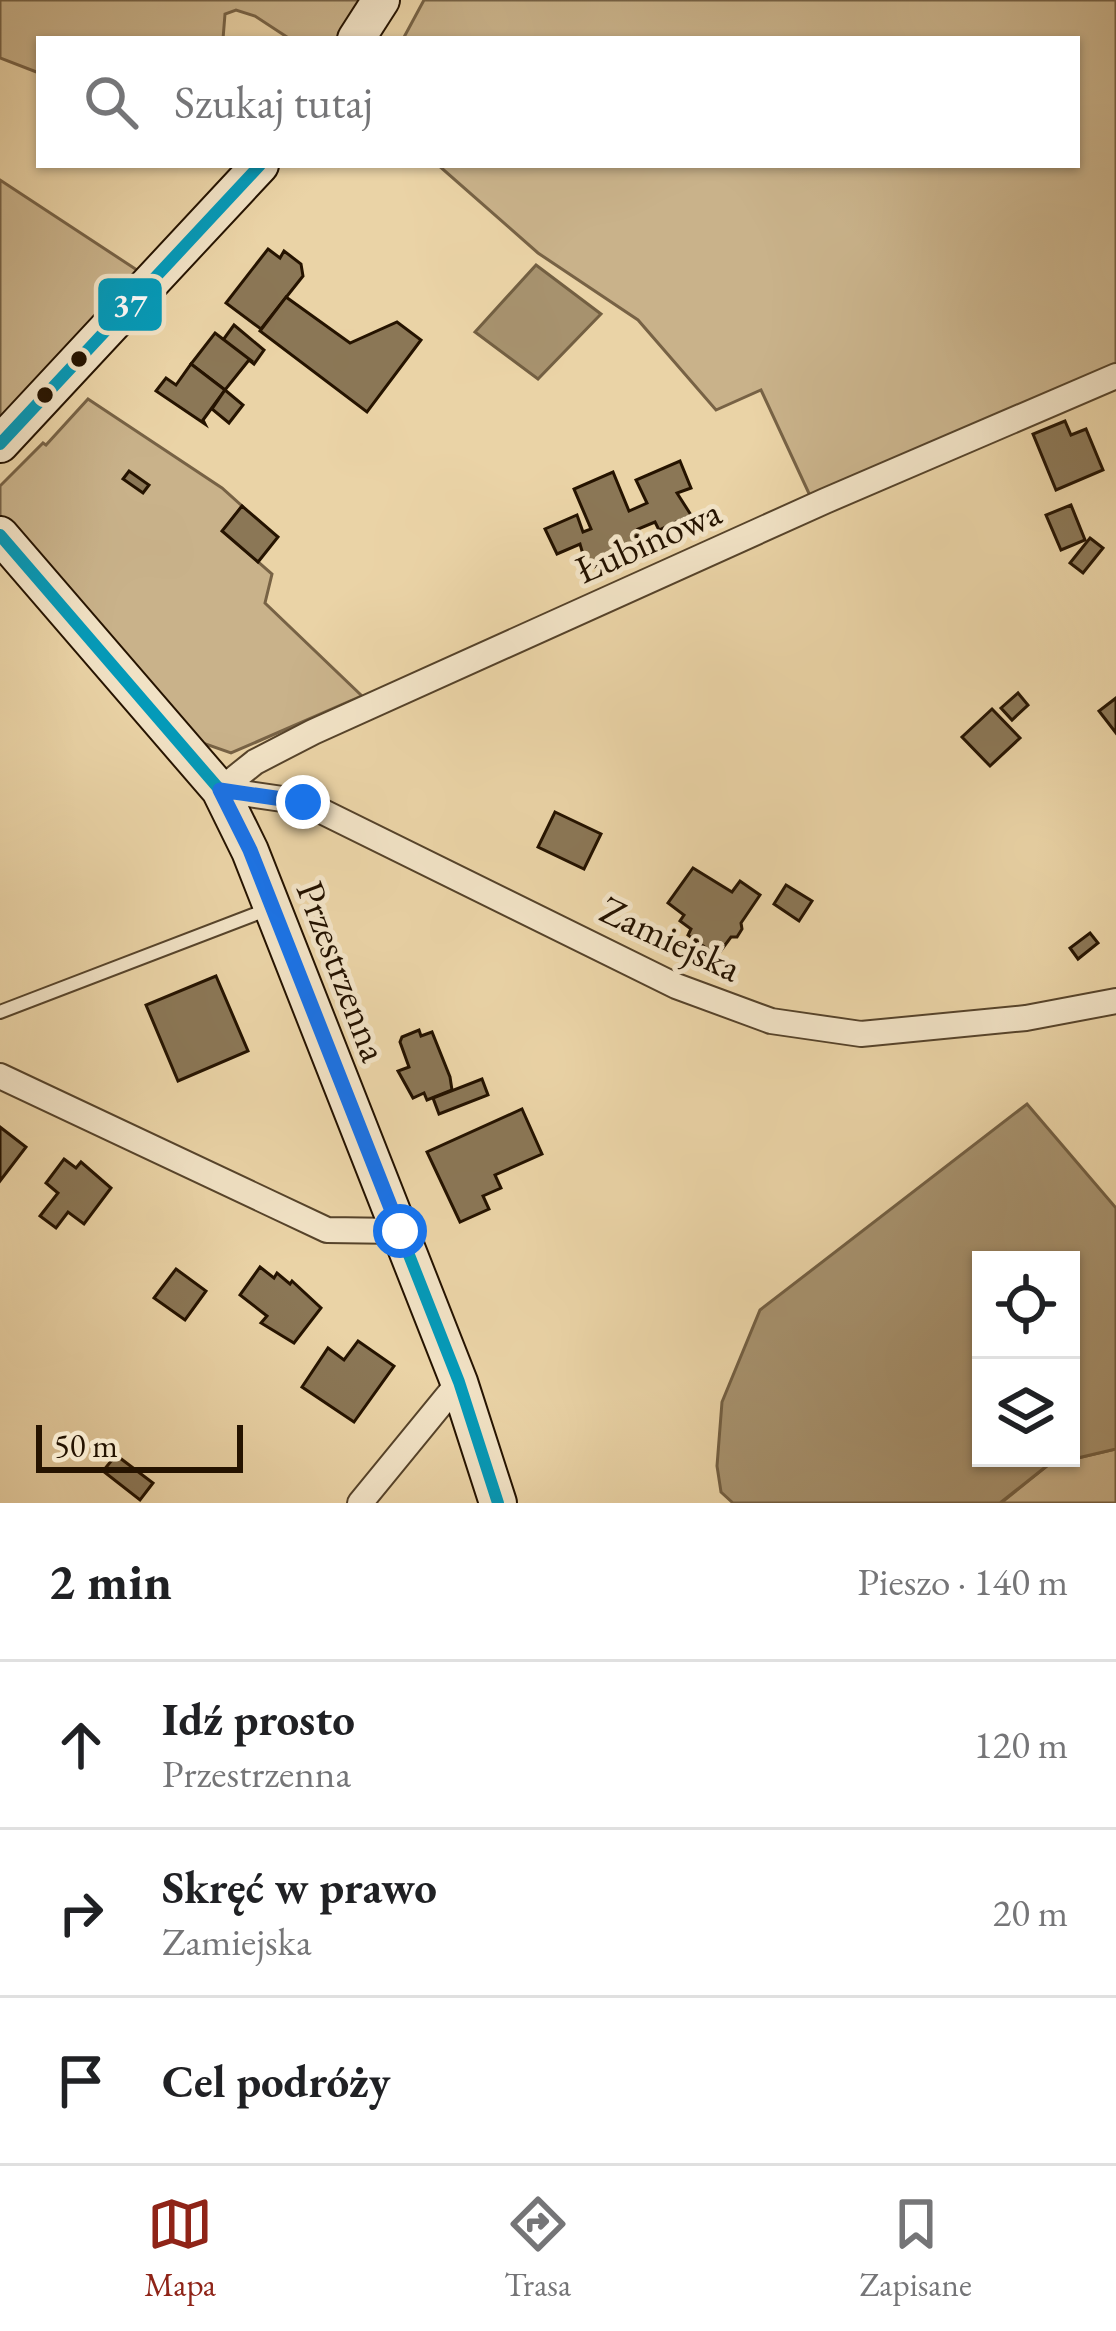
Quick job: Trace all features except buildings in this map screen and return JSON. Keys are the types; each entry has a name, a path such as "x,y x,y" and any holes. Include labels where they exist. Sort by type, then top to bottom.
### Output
{"street":[{"path":"358,36 381,0"},
{"path":"0,444 257,168"},
{"name":"Łubinowa","path":"220,790 255,761 313,732 825,501 1116,376"},
{"name":"Przestrzenna","path":"0,536 220,790 273,908 400,1231 459,1382 499,1503"},
{"name":"Zamiejska","path":"220,790 303,802 676,986 771,1021 861,1034 1026,1018 1116,1001"},
{"path":"0,1076 327,1230 400,1231"},
{"path":"360,1503 459,1382"}],"lane":[{"path":"0,1012 273,908"}],"shaded area":[{"path":"0,0 365,0 341,36 285,36 236,10 225,14 223,36 36,36 36,72 0,58"},
{"path":"424,0 1116,0 1116,369 812,500 761,390 716,410 638,320 538,253 441,168 1080,168 1080,36 405,36"},
{"path":"0,180 140,272 0,423"},
{"path":"536,265 601,314 538,379 475,332"},
{"path":"88,399 242,506 223,531 272,574 265,603 362,696 231,753 194,740 0,522 0,486"},
{"path":"1027,1104 1116,1208 1116,1449 1080,1457 1080,1251 972,1251 972,1467 1045,1467 1000,1503 733,1503 721,1492 717,1466 722,1402 760,1310"},
{"path":"1116,1449 1116,1503 1001,1503 1046,1467 1080,1467 1080,1457"}],"transit line":[{"name":"37","path":"0,444 257,168"},
{"name":"37","path":"0,535 220,790 250,851 459,1382 498,1503"}],"route":[{"path":"303,802 220,790 250,850 400,1231"}]}
